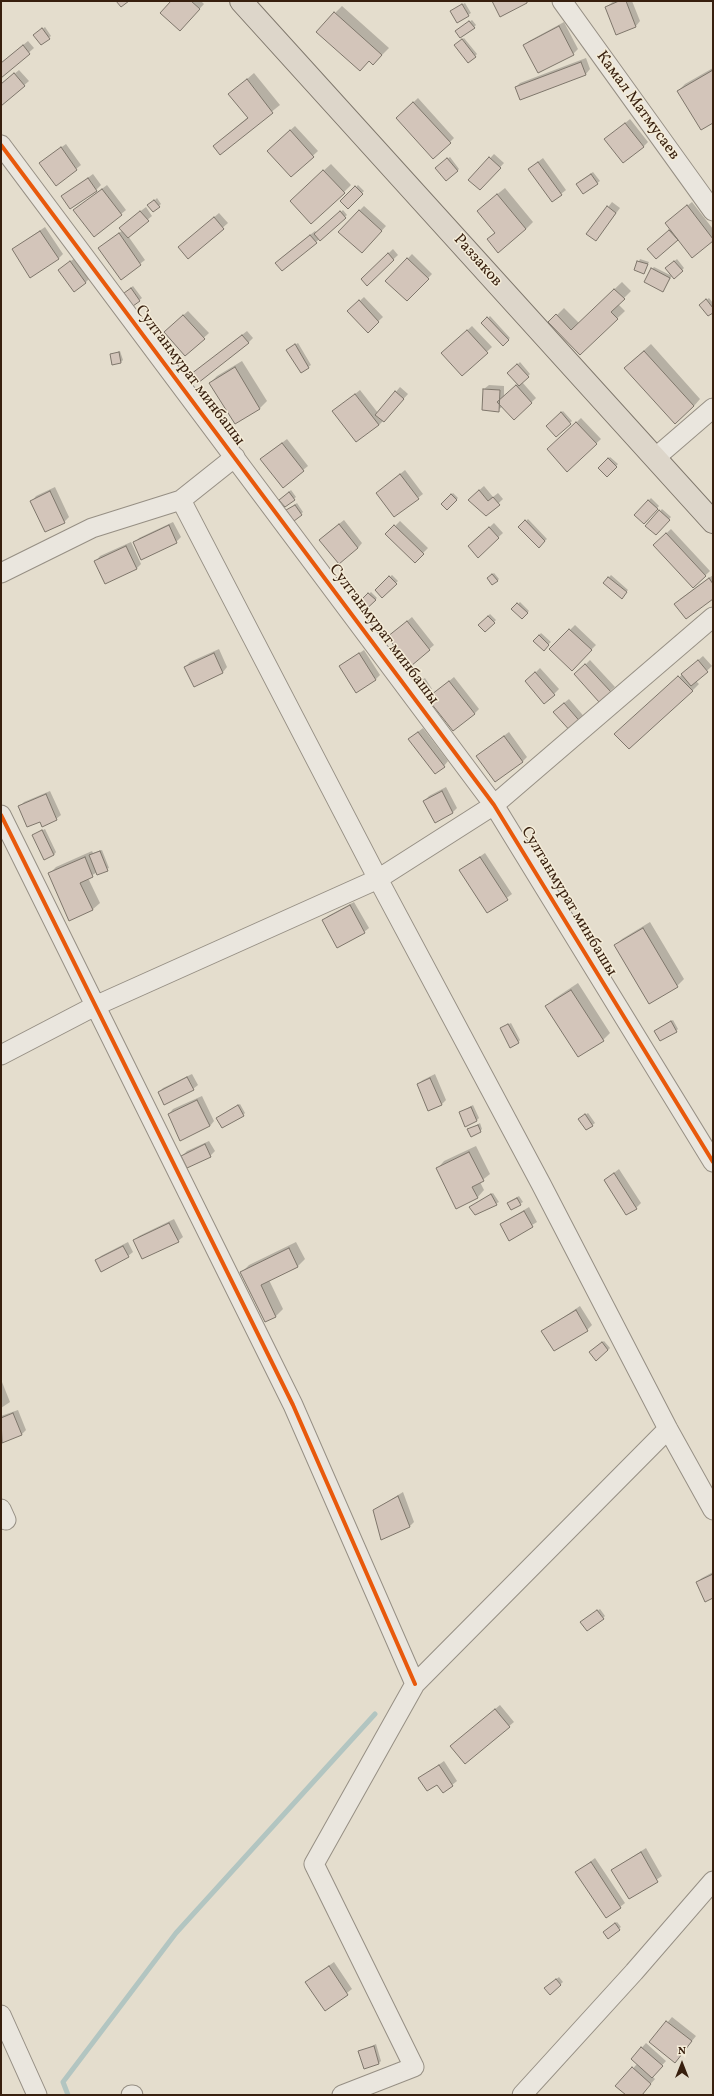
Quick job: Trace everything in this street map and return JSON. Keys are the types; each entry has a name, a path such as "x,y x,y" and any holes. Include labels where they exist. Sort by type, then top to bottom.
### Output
{"main road":[{"name":"Раззаков","path":"241,1 713,522"}],"street":[{"name":"Камал Матмусаев","path":"562,1 713,211"},
{"name":"Султанмурат минбашы","path":"1,145 494,805 713,1162"},
{"path":"656,458 713,408"},
{"path":"1,573 92,528 181,500 234,457"},
{"path":"181,500 378,879 541,1184 668,1430 713,1510"},
{"path":"1,1055 95,1006 378,879 494,805 713,616"},
{"path":"1,815 293,1405 415,1684"},
{"path":"342,2095 414,2067 314,1864 415,1684 668,1430"},
{"path":"522,2095 634,1972 713,1881"},
{"path":"1,2015 37,2095"}],"building":[{"path":"116,1 129,1 121,7"},
{"path":"171,1 191,1 200,9 180,31 160,13"},
{"path":"492,1 527,1 527,3 500,17"},
{"path":"619,1 626,1 636,27 616,35 605,7"},
{"path":"462,4 469,16 457,23 450,11"},
{"path":"334,12 382,55 373,65 369,61 360,71 316,32"},
{"path":"469,21 475,28 460,38 455,31"},
{"path":"559,26 574,55 538,73 523,45"},
{"path":"42,28 50,39 41,45 33,35"},
{"path":"462,39 476,57 468,63 454,45"},
{"path":"23,45 30,54 1,78 1,63"},
{"path":"581,62 586,75 520,100 515,87"},
{"path":"713,70 713,123 701,130 677,91"},
{"path":"14,73 25,86 1,106 1,84"},
{"path":"247,79 273,113 220,155 213,146 248,118 228,94"},
{"path":"413,102 451,143 433,159 396,118"},
{"path":"625,123 644,147 623,163 604,139"},
{"path":"290,130 314,157 291,177 267,151"},
{"path":"61,147 77,170 56,186 39,163"},
{"path":"489,157 501,168 480,190 468,180"},
{"path":"447,158 458,171 446,181 435,168"},
{"path":"538,162 562,195 552,202 528,169"},
{"path":"323,170 345,193 311,224 290,201"},
{"path":"591,174 598,184 583,194 576,184"},
{"path":"88,178 97,191 70,209 61,196"},
{"path":"355,186 363,194 348,209 340,201"},
{"path":"102,189 122,215 94,237 73,210"},
{"path":"497,194 526,229 498,253 487,239 495,233 477,211"},
{"path":"154,200 160,207 153,212 147,205"},
{"path":"687,205 713,239 713,241 692,258 665,223"},
{"path":"607,206 616,213 596,241 586,234"},
{"path":"359,210 382,231 362,253 338,232"},
{"path":"140,211 149,221 128,238 119,228"},
{"path":"340,211 346,218 320,241 314,234"},
{"path":"214,217 224,229 188,259 178,247"},
{"path":"669,230 678,240 656,259 647,249"},
{"path":"40,231 59,259 30,278 12,249"},
{"path":"119,233 141,265 121,280 98,248"},
{"path":"310,235 317,243 282,271 275,263"},
{"path":"388,253 394,260 367,286 361,279"},
{"path":"407,258 429,279 407,301 385,281"},
{"path":"70,261 86,283 74,292 58,270"},
{"path":"637,261 648,264 644,274 634,270"},
{"path":"674,261 683,271 674,279 665,268"},
{"path":"651,268 670,278 663,292 644,282"},
{"path":"131,288 140,301 133,306 124,293"},
{"path":"614,289 625,299 611,312 618,319 580,355 548,322 556,314 571,330"},
{"path":"706,299 713,308 713,313 708,316 699,305"},
{"path":"359,300 379,322 368,333 347,311"},
{"path":"183,315 205,339 185,356 164,332"},
{"path":"487,317 509,340 503,346 481,323"},
{"path":"467,330 488,353 462,376 441,353"},
{"path":"242,335 249,343 198,383 191,374"},
{"path":"295,344 309,368 301,373 286,350"},
{"path":"644,351 694,406 675,424 624,368"},
{"path":"119,352 121,363 112,365 110,354"},
{"path":"517,364 529,377 519,386 507,373"},
{"path":"235,367 260,409 235,424 209,383"},
{"path":"516,385 532,403 514,420 497,402"},
{"path":"483,389 500,390 499,412 482,410"},
{"path":"395,391 404,399 384,422 375,415"},
{"path":"355,394 379,425 356,442 332,411"},
{"path":"561,412 571,424 556,437 546,426"},
{"path":"576,422 597,444 567,472 547,449"},
{"path":"282,443 304,471 283,488 260,459"},
{"path":"608,458 617,467 607,477 598,468"},
{"path":"400,474 419,499 394,517 376,493"},
{"path":"479,490 488,501 493,497 500,505 486,516 468,500"},
{"path":"50,491 65,523 45,532 30,501"},
{"path":"289,492 295,500 285,507 279,500"},
{"path":"451,494 457,500 447,510 441,504"},
{"path":"648,500 658,509 644,524 634,515"},
{"path":"295,505 302,515 294,521 286,510"},
{"path":"659,510 670,520 656,535 645,526"},
{"path":"525,520 545,541 539,548 518,527"},
{"path":"339,524 358,548 339,564 319,540"},
{"path":"169,525 177,543 141,560 133,542"},
{"path":"394,525 424,554 415,563 385,534"},
{"path":"489,527 499,538 478,558 468,546"},
{"path":"666,533 706,576 693,588 653,545"},
{"path":"126,546 137,569 105,584 94,561"},
{"path":"492,574 498,581 492,585 487,578"},
{"path":"389,576 397,584 382,598 375,590"},
{"path":"608,577 627,592 622,599 603,583"},
{"path":"709,578 713,584 713,599 686,619 674,604"},
{"path":"368,593 376,600 361,614 354,607"},
{"path":"517,603 528,613 522,619 511,609"},
{"path":"488,616 495,623 485,632 478,625"},
{"path":"407,621 430,650 411,666 387,637"},
{"path":"569,629 592,650 572,671 549,649"},
{"path":"539,635 549,645 544,651 533,641"},
{"path":"214,653 223,673 194,687 184,667"},
{"path":"359,653 376,680 356,693 339,666"},
{"path":"698,660 708,672 691,686 681,674"},
{"path":"585,664 611,692 599,702 574,674"},
{"path":"535,672 555,695 544,704 525,681"},
{"path":"678,676 693,691 629,749 614,734"},
{"path":"422,679 430,691 423,696 415,684"},
{"path":"449,681 475,714 453,731 427,698"},
{"path":"564,703 583,725 573,734 553,712"},
{"path":"418,732 445,767 435,774 408,739"},
{"path":"504,736 523,762 495,782 476,756"},
{"path":"442,791 453,813 435,823 423,801"},
{"path":"46,794 57,820 42,827 40,822 27,827 18,806"},
{"path":"42,830 54,855 44,860 32,835"},
{"path":"100,851 108,871 97,875 89,855"},
{"path":"85,857 93,877 80,883 93,910 69,921 48,873"},
{"path":"480,857 508,900 487,913 459,870"},
{"path":"350,905 365,933 337,948 322,920"},
{"path":"643,928 678,987 649,1004 614,945"},
{"path":"571,990 604,1041 578,1057 545,1006"},
{"path":"671,1021 677,1032 660,1041 654,1031"},
{"path":"508,1024 519,1043 510,1048 500,1028"},
{"path":"187,1077 194,1090 164,1105 158,1092"},
{"path":"430,1078 442,1105 428,1111 417,1084"},
{"path":"197,1100 210,1126 180,1141 168,1114"},
{"path":"238,1105 244,1116 222,1128 216,1118"},
{"path":"471,1107 477,1121 465,1127 459,1112"},
{"path":"585,1114 593,1126 586,1130 578,1119"},
{"path":"478,1125 481,1132 471,1137 467,1129"},
{"path":"205,1144 211,1157 187,1168 181,1156"},
{"path":"469,1152 484,1181 472,1187 478,1198 456,1209 436,1168"},
{"path":"614,1173 637,1209 626,1215 604,1180"},
{"path":"491,1194 497,1205 475,1215 469,1207"},
{"path":"517,1198 521,1205 511,1210 507,1203"},
{"path":"524,1211 533,1227 509,1241 500,1224"},
{"path":"169,1223 179,1242 142,1259 133,1240"},
{"path":"123,1246 129,1257 101,1272 95,1260"},
{"path":"289,1248 298,1267 261,1285 276,1317 265,1322 240,1272"},
{"path":"576,1310 588,1331 554,1351 541,1331"},
{"path":"602,1342 608,1350 596,1361 589,1352"},
{"path":"13,1413 22,1435 2,1443 1,1418"},
{"path":"398,1496 410,1527 381,1540 373,1510"},
{"path":"713,1574 713,1598 705,1602 696,1582"},
{"path":"597,1610 604,1619 587,1631 580,1622"},
{"path":"495,1709 510,1727 465,1764 450,1746"},
{"path":"439,1765 453,1786 443,1793 437,1785 427,1791 418,1778"},
{"path":"641,1852 658,1882 629,1899 611,1870"},
{"path":"591,1862 621,1908 606,1918 575,1872"},
{"path":"615,1923 620,1930 608,1939 603,1932"},
{"path":"329,1966 348,1995 325,2011 305,1982"},
{"path":"556,1979 561,1985 550,1995 544,1988"},
{"path":"666,2021 692,2041 675,2063 649,2042"},
{"path":"374,2046 379,2064 364,2069 358,2051"},
{"path":"641,2047 663,2066 652,2078 631,2059"},
{"path":"632,2067 651,2084 642,2095 626,2095 615,2086"}],"waterway":[{"path":"68,2095 63,2082 176,1933 375,1714"}],"cycle path":[{"path":"1,145 494,805 713,1162"},
{"path":"1,815 293,1405 415,1684"}]}
